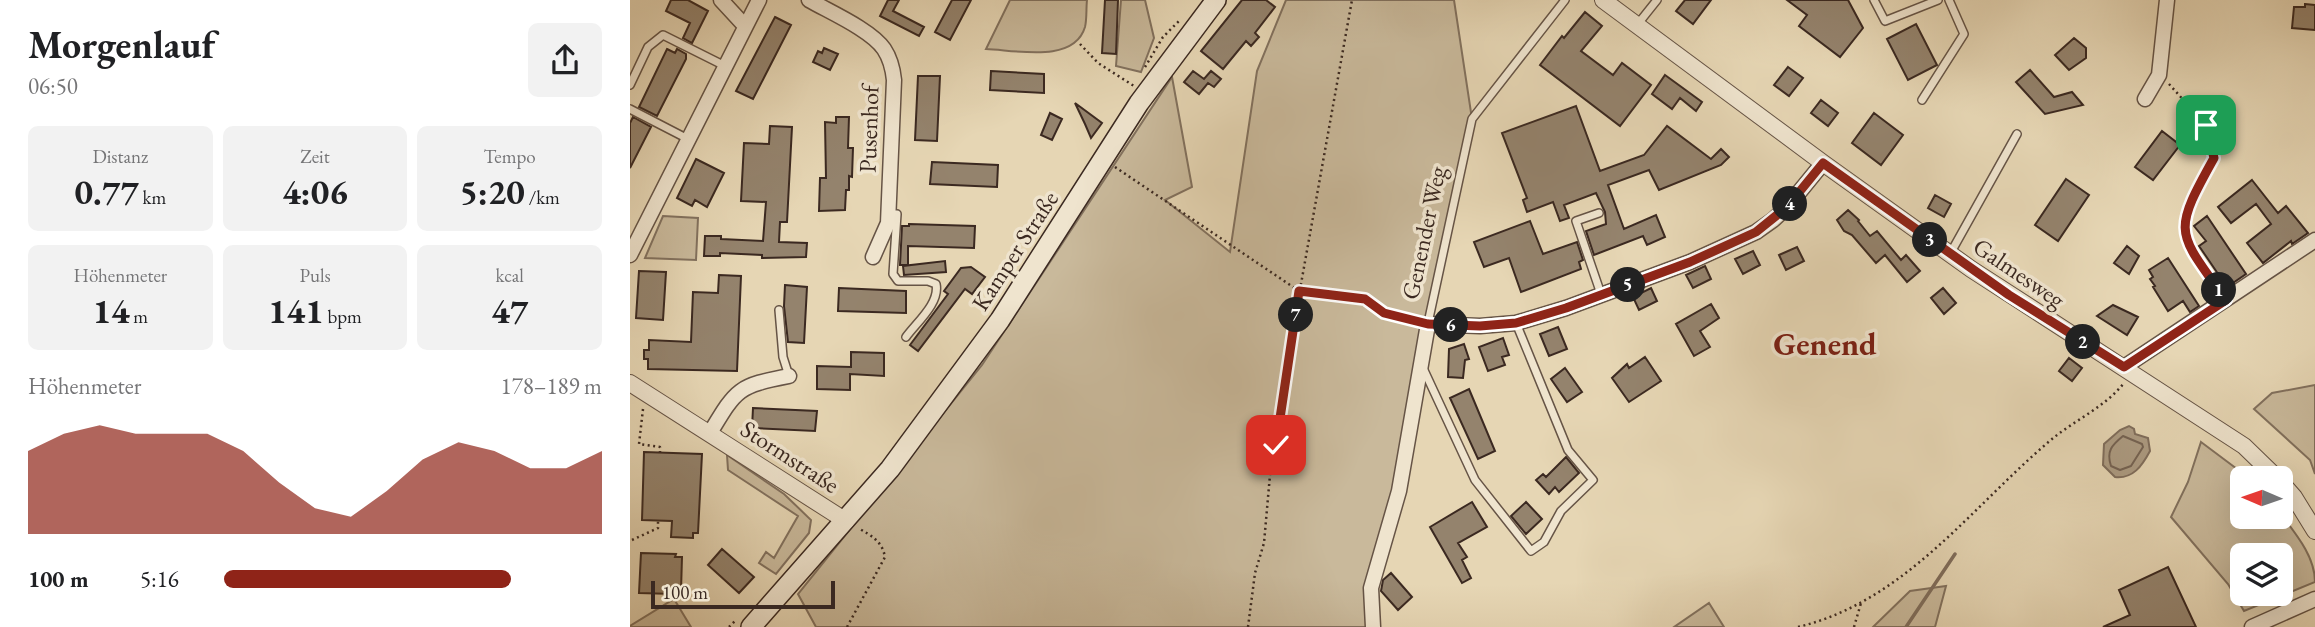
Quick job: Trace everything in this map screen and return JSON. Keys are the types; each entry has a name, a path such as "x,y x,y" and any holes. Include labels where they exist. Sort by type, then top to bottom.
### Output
{"main road":[{"name":"Kamper Straße","path":"744,623 846,521 890,469 1000,320 1139,103 1216,0"}],"street":[{"path":"721,0 745,26"},
{"path":"630,255 759,0"},
{"name":"Pusenhof","path":"809,0 871,37 884,48 892,68 894,80 888,223 873,257"},
{"name":"Galmesweg","path":"1603,0 1949,254 2244,446 2265,466"},
{"path":"2145,99 2159,75 2167,0"},
{"path":"1428,324 1480,326 1516,323 1690,262 1756,232 1787,207 1823,163"},
{"path":"2128,370 2315,240"},
{"name":"Genender Weg","path":"1373,627 1371,588 1399,491 1428,324"},
{"name":"Stormstraße","path":"710,433 731,398 744,388 757,381 789,376"},
{"name":"Stormstraße","path":"630,383 846,521"},
{"name":"Galmesweg","path":"2293,496 2315,531"},
{"path":"2252,627 2315,599"}],"lane":[{"name":"Genender Weg","path":"1428,324 1472,119 1565,0"},
{"path":"1637,25 1657,0"},
{"path":"1874,0 1885,20 1938,0"},
{"path":"1922,100 1964,34 1949,0"},
{"path":"630,85 648,47 663,36 725,66"},
{"path":"630,109 688,139"},
{"path":"1949,254 2017,134"},
{"path":"2214,158 2189,204 2184,227 2188,245 2226,300"},
{"path":"1599,213 1576,221 1601,295"},
{"path":"888,214 897,214 893,274 898,281 936,284 935,299 906,337"},
{"path":"779,310 783,358 789,376"},
{"path":"1421,363 1475,480 1531,551 1544,542 1561,510 1593,480 1568,450 1516,323"}],"path":[{"path":"1248,627 1255,573 1264,543 1270,475 1299,291 1352,0"},
{"path":"1080,44 1098,63 1137,88"},
{"path":"2159,75 2206,125 2214,158"},
{"path":"1114,167 1299,291 1365,299 1384,313 1428,324"},
{"path":"1798,627 1851,608 1890,586 1945,542 1998,487 2054,437 2119,389 2128,370"},
{"path":"645,392 639,444 660,447 660,453"},
{"path":"632,540 658,528 658,520"},
{"path":"846,521 876,538 883,547 885,557 847,627"},
{"path":"1854,627 1862,602"},
{"path":"729,627 744,623"}],"shaded area":[{"path":"1010,0 1087,0 1085,27 1079,39 1056,50 1027,52 986,49"},
{"path":"1121,0 1145,0 1154,38 1141,72 1116,66"},
{"path":"1286,0 1454,0 1472,119 1371,588 1373,627 816,627 798,594 982,365 1172,77 1192,187 1165,200 1230,252 1257,71"},
{"path":"663,216 698,218 696,260 645,258"},
{"path":"2315,385 2315,474 2310,460 2254,409 2272,393"},
{"path":"2201,442 2233,466 2230,466 2230,529 2292,529 2312,563 2315,582 2293,591 2293,543 2230,543 2230,587 2171,517 2188,482"},
{"path":"727,455 784,494 811,520 809,533 776,574 759,563 766,552 774,558 798,516 728,470"},
{"path":"1946,586 1935,627 1873,627 1910,591"},
{"path":"674,599 691,627 630,627 630,626"},
{"path":"1709,603 1724,627 1674,627"},
{"path":"2241,606 2256,606 2244,611"}],"water":[{"path":"2129,426 2134,429 2135,434 2148,438 2150,451 2132,474 2115,477 2103,465 2104,444"}],"building":[{"path":"671,0 688,0 708,11 692,43 683,38 690,23 666,11"},
{"path":"888,0 899,0 893,11 924,27 919,36 880,16"},
{"path":"952,0 971,0 950,40 935,32"},
{"path":"1105,0 1118,0 1116,54 1102,53"},
{"path":"1242,0 1266,0 1275,7 1255,33 1259,37 1251,46 1246,41 1223,69 1201,51"},
{"path":"1685,0 1711,0 1693,24 1676,11"},
{"path":"1787,0 1848,0 1863,28 1840,57 1799,26 1807,15"},
{"path":"2305,4 2315,5 2315,30 2292,28 2294,7 2305,7"},
{"path":"1585,12 1602,26 1581,51 1613,75 1622,63 1651,85 1620,126 1540,65"},
{"path":"775,17 791,25 753,99 736,91"},
{"path":"1916,24 1937,65 1908,80 1887,39"},
{"path":"2074,38 2086,48 2086,58 2069,70 2055,55"},
{"path":"824,48 838,54 830,70 813,62 818,51 822,53"},
{"path":"667,49 675,53 677,49 686,54 686,59 657,116 639,107"},
{"path":"1788,67 1803,78 1789,96 1774,85"},
{"path":"2030,70 2054,97 2072,92 2083,105 2045,114 2016,82"},
{"path":"991,71 1044,74 1044,93 990,90"},
{"path":"1193,71 1204,79 1211,71 1221,79 1214,87 1208,83 1199,94 1184,82"},
{"path":"1665,75 1702,102 1696,111 1680,98 1672,109 1652,94"},
{"path":"918,76 940,76 937,141 915,140"},
{"path":"1821,100 1838,113 1828,126 1811,113"},
{"path":"1075,103 1102,123 1091,138 1085,124"},
{"path":"1576,106 1600,171 1644,155 1667,126 1711,159 1721,149 1729,157 1721,165 1659,190 1649,170 1608,185 1624,229 1656,215 1665,237 1647,245 1643,236 1594,255 1586,231 1606,224 1605,212 1596,193 1564,205 1569,218 1560,221 1553,202 1527,212 1523,200 1527,198 1502,133"},
{"path":"1050,113 1062,119 1052,140 1041,135"},
{"path":"1874,113 1903,135 1881,165 1852,143"},
{"path":"633,117 651,127 630,168 630,123"},
{"path":"836,117 849,117 848,148 853,148 852,177 849,176 849,190 846,190 845,210 819,211 820,178 826,178 825,122 836,123"},
{"path":"770,126 792,127 787,222 780,222 779,242 807,243 806,257 762,258 762,255 720,253 720,256 704,256 705,236 763,241 766,202 741,201 744,143 769,144"},
{"path":"2162,131 2180,145 2153,180 2135,167"},
{"path":"696,159 724,173 707,207 695,200 692,206 677,198"},
{"path":"932,162 998,165 997,187 930,184"},
{"path":"2066,179 2089,195 2058,241 2035,225"},
{"path":"2252,180 2278,213 2286,206 2308,233 2292,244 2291,241 2263,263 2247,243 2271,224 2256,204 2231,223 2218,207"},
{"path":"1935,195 1951,204 1944,217 1928,208"},
{"path":"1848,210 1870,236 1877,231 1901,260 1906,255 1920,271 1907,282 1885,255 1876,263 1852,235 1844,231 1837,220"},
{"path":"2207,216 2246,274 2227,287 2199,246 2206,241 2194,226"},
{"path":"1530,221 1543,254 1577,242 1583,260 1579,262 1581,269 1521,292 1509,258 1484,267 1474,242"},
{"path":"902,226 975,226 974,248 908,246 908,265 900,265"},
{"path":"2127,246 2139,256 2129,274 2114,263"},
{"path":"1797,247 1804,261 1786,270 1779,255"},
{"path":"1753,251 1760,265 1743,274 1735,259"},
{"path":"2168,258 2199,306 2190,312 2183,301 2168,311 2153,287 2155,286 2150,279 2153,277 2149,270"},
{"path":"945,261 946,272 904,275 903,266"},
{"path":"1705,266 1711,279 1693,288 1686,275"},
{"path":"971,267 985,277 972,294 965,289 918,351 910,345 948,294 944,291 961,268"},
{"path":"639,271 666,272 663,320 636,318"},
{"path":"719,275 741,276 737,371 648,369 644,350 649,350 649,340 691,342 693,292 718,293"},
{"path":"785,285 807,287 804,343 788,342 784,306"},
{"path":"839,288 906,291 906,313 838,311"},
{"path":"1651,288 1657,301 1639,310 1633,297"},
{"path":"1943,288 1956,303 1944,314 1931,298"},
{"path":"1711,304 1719,318 1700,331 1710,347 1694,356 1676,324"},
{"path":"2113,305 2138,317 2127,335 2097,316"},
{"path":"1558,327 1567,349 1549,356 1540,334"},
{"path":"1503,338 1509,355 1502,357 1505,365 1488,371 1479,347"},
{"path":"1464,344 1469,359 1465,360 1463,378 1448,377 1449,349"},
{"path":"851,352 884,353 884,376 850,374 850,390 817,389 817,366 851,367"},
{"path":"1645,357 1661,381 1629,402 1612,378 1627,364 1629,368"},
{"path":"2069,358 2082,368 2072,381 2059,371"},
{"path":"1565,368 1582,392 1567,402 1551,379"},
{"path":"1469,389 1495,451 1478,459 1450,398"},
{"path":"753,408 817,411 815,431 752,428"},
{"path":"644,452 702,454 698,533 693,533 693,538 671,537 672,521 642,520"},
{"path":"1566,457 1579,473 1559,492 1555,487 1549,494 1536,480 1543,474 1546,477"},
{"path":"1472,502 1487,527 1458,543 1467,557 1462,560 1471,578 1462,583 1430,527"},
{"path":"1526,502 1542,519 1526,534 1511,516"},
{"path":"722,549 754,577 739,593 708,565"},
{"path":"641,553 676,554 675,557 682,557 681,591 674,591 674,594 639,593"},
{"path":"2168,567 2196,627 2103,627 2130,615 2119,590"},
{"path":"1391,573 1412,597 1398,610 1381,591 1383,580"}],"waterway":[{"path":"1906,627 1955,554"}],"district":[{"name":"Genend","path":"1825,344"}],"route":[{"path":"1276,445 1284,373 1292,343 1299,291 1365,299 1384,313 1428,324 1480,326 1516,323 1566,308 1690,262 1756,232 1787,207 1823,163 2009,295 2124,367 2226,300 2188,245 2184,227 2189,204 2214,158 2206,125"}]}
